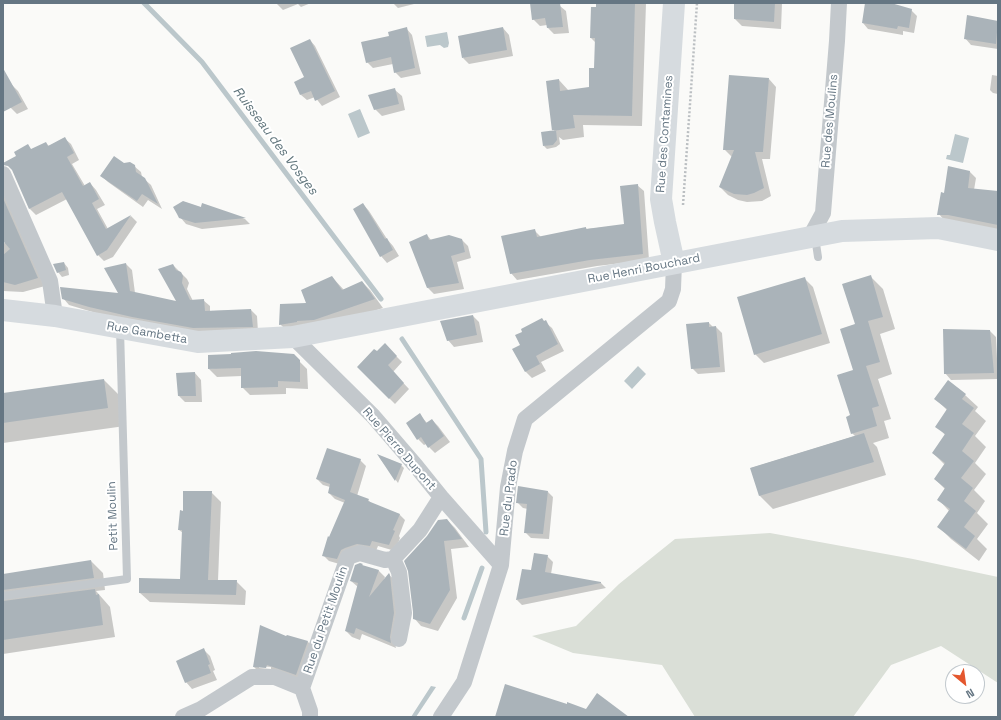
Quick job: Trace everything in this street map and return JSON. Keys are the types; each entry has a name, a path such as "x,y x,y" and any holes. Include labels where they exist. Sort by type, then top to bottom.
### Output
{"street":[{"name":"Rue des Contamines","path":"674,3 661,199 664,222 674,263"},
{"name":"Rue des Moulins","path":"814,243 822,213 837,49 839,3"},
{"path":"3,174 50,281 55,316"},
{"name":"Rue Henri Bouchard","path":"293,337 674,263 814,243 842,231 938,228 998,240"},
{"name":"Rue du Prado","path":"441,717 464,682 501,565 508,487 515,451 525,419 669,301 673,289 674,263"},
{"name":"Rue Gambetta","path":"3,310 55,316 198,342 293,337"},
{"name":"Rue Pierre Dupont","path":"293,337 372,416 501,565"},
{"path":"399,639 404,613 399,572 393,559 420,530 441,497"},
{"name":"Rue du Petit Moulin","path":"302,688 348,557 360,553 385,560 393,559"},
{"path":"183,717 201,709 252,677 275,677 302,688 310,711 310,717"}],"lane":[{"name":"Petit Moulin","path":"3,596 127,579 120,328"}],"path":[{"path":"683,206 697,3"}],"shaded area":[{"path":"447,32 449,43 448,47 444,48 440,45 427,47 425,36"},
{"path":"360,109 370,133 358,138 348,114"},
{"path":"955,134 969,138 963,163 946,159 947,155 950,155"},
{"path":"638,366 646,374 632,389 624,381"},
{"path":"770,533 913,559 998,577 998,683 985,675 985,664 969,664 941,646 891,665 853,717 695,717 662,665 573,653 532,636 576,626 619,584 675,539"},
{"path":"431,686 436,687 416,717 411,717"}],"building":[{"path":"530,3 560,3 563,27 547,28 545,18 532,20"},
{"path":"596,3 635,3 632,116 573,115 575,128 552,131 546,81 559,79 560,91 589,87 589,68 594,68 595,38 590,38 591,7 596,7"},
{"path":"734,3 775,3 774,22 734,19"},
{"path":"865,3 891,3 912,9 909,28 898,26 897,29 862,23"},
{"path":"967,15 998,21 996,44 964,39"},
{"path":"407,27 415,68 394,73 391,57 366,63 361,42 389,36 388,32"},
{"path":"503,27 507,50 462,58 458,36"},
{"path":"310,39 335,91 315,101 311,91 300,95 294,82 304,77 290,48"},
{"path":"3,68 22,102 3,112"},
{"path":"729,75 769,78 763,152 755,152 764,188 747,195 734,194 719,187 734,150 723,150"},
{"path":"395,88 399,104 374,110 368,95"},
{"path":"556,130 557,140 553,145 543,146 541,132"},
{"path":"65,137 74,153 67,157 83,186 90,182 99,199 92,203 106,229 131,215 107,250 97,256 62,192 29,209 12,170 8,166 3,165 3,163 16,156 14,152 28,144 31,149 46,142 48,146"},
{"path":"114,156 124,163 130,162 135,165 136,172 145,178 158,204 142,194 137,201 100,176"},
{"path":"948,166 970,171 968,188 998,191 998,225 948,215 937,215 941,192 944,193"},
{"path":"638,184 643,254 590,260 510,274 501,236 535,229 537,237 586,227 586,229 624,224 620,186"},
{"path":"3,198 38,278 15,285 3,282 3,255 10,249 3,241"},
{"path":"183,201 201,207 202,203 246,218 195,223 179,218 173,207"},
{"path":"363,203 385,239 387,238 393,250 380,257 353,209"},
{"path":"427,234 429,240 449,235 462,239 465,252 451,256 459,283 427,288 409,242"},
{"path":"64,262 66,270 57,273 53,264"},
{"path":"126,263 130,291 176,301 158,269 173,264 176,270 181,272 183,276 182,283 190,300 204,299 205,311 251,309 253,327 193,328 132,317 62,299 60,287 118,293 104,268"},
{"path":"871,275 883,317 868,321 880,362 866,366 879,406 872,408 877,426 851,434 846,417 850,415 837,375 853,370 840,329 855,324 842,284"},
{"path":"332,276 342,290 362,281 375,299 314,320 297,321 279,325 280,304 306,303 301,290"},
{"path":"805,277 822,334 754,355 737,297"},
{"path":"473,315 477,335 447,341 440,321"},
{"path":"542,318 544,321 546,320 558,344 536,356 540,364 525,372 512,349 520,345 515,335 522,332 521,329"},
{"path":"709,322 709,327 716,326 720,367 691,369 686,324"},
{"path":"943,329 990,330 994,373 944,374"},
{"path":"385,343 397,356 388,365 404,383 389,399 357,367 374,349 377,351"},
{"path":"256,351 294,354 300,360 300,382 278,381 278,387 241,388 241,368 208,369 208,355"},
{"path":"195,372 196,396 178,396 176,373"},
{"path":"104,379 108,408 3,423 3,393"},
{"path":"948,380 966,394 962,399 974,408 962,424 974,433 962,451 974,461 961,478 973,488 964,501 976,511 964,527 975,536 966,549 937,527 950,509 937,500 945,488 934,479 945,463 932,453 945,434 935,427 947,409 934,399"},
{"path":"420,413 426,423 432,419 444,436 428,448 421,437 417,440 406,423"},
{"path":"864,433 874,462 759,496 750,468"},
{"path":"327,448 361,459 350,492 369,499 368,501 400,514 393,530 395,531 389,545 372,541 370,546 357,544 341,550 337,559 322,556 328,536 329,537 345,500 328,493 330,484 316,479"},
{"path":"377,454 402,464 395,481"},
{"path":"518,486 548,491 543,534 524,533 527,504 516,503"},
{"path":"183,491 212,491 208,580 237,580 236,595 139,593 139,578 180,579 182,530 178,530 180,510 183,511"},
{"path":"447,519 462,539 444,541 450,590 430,624 413,619 408,571 404,561 427,536 438,520"},
{"path":"534,553 548,555 545,572 601,583 516,600 522,569 531,570"},
{"path":"91,560 94,578 3,590 3,574"},
{"path":"360,563 379,570 369,597 389,573 390,575 394,613 390,637 391,643 356,628 354,634 345,631 358,583 350,581 355,565"},
{"path":"95,589 96,595 99,594 103,625 3,640 3,601"},
{"path":"260,625 286,636 308,641 296,675 267,665 266,668 253,667"},
{"path":"204,648 210,664 208,665 211,673 185,683 176,661"},
{"path":"505,684 586,709 597,693 629,717 495,717"}],"waterway":[{"name":"Ruisseau des Vosges","path":"144,3 202,62 381,299"},
{"name":"Ruisseau des Vosges","path":"402,339 481,459 486,532"},
{"name":"Ruisseau des Vosges","path":"464,618 482,568"}]}
